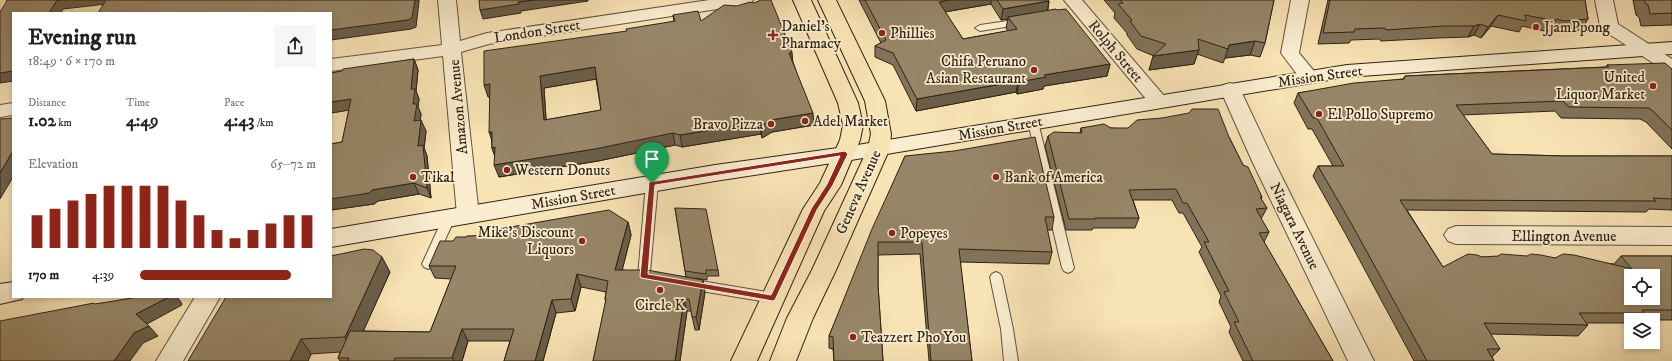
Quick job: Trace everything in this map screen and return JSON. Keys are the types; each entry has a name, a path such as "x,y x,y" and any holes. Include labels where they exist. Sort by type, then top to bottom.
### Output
{"main road":[{"name":"Geneva Avenue","path":"744,361 814,209 830,185 845,154 853,125 848,103 802,0"},
{"name":"Geneva Avenue","path":"783,361 800,318 824,270 879,148 881,134 875,100 827,0"}],"street":[{"name":"Amazon Avenue","path":"447,0 452,49 458,216"},
{"name":"London Street","path":"332,65 452,49 487,39 744,0"},
{"path":"1300,0 1290,53 1310,77"},
{"path":"1604,0 1609,26 1672,67"},
{"name":"Rolph Street","path":"1077,8 1158,101"},
{"name":"Mission Street","path":"332,238 652,183 845,154 1230,89 1347,71 1672,48"},
{"name":"Niagara Avenue","path":"1230,89 1361,361"},
{"path":"0,111 12,109"},
{"name":"Ellington Avenue","path":"1456,235 1672,236"},
{"path":"0,294 12,292"},
{"path":"169,361 207,298"}],"lane":[{"path":"980,28 1031,20"},
{"path":"1034,122 1068,268"},
{"path":"652,183 644,276 666,280"},
{"path":"428,264 458,216"},
{"path":"996,276 1007,329 1011,361"},
{"path":"680,282 773,298"}],"building":[{"path":"6,0 57,0 50,12 12,12 12,71 0,73 0,12 7,1"},
{"path":"106,0 415,0 412,18 408,20 332,30 332,12 99,12"},
{"path":"479,0 534,0 518,2 519,4 480,10"},
{"path":"761,0 771,0 792,52 789,53 813,113 771,120 761,126 760,122 680,135 673,133 595,149 494,165 495,147 492,148 492,132 489,132 490,84 484,85 484,51 627,31 626,29 675,21 673,15 698,11 701,21 724,5 737,6 750,2 754,3","holes":["595,67 601,110 544,120 540,76"]},
{"path":"865,0 950,0 939,2 963,39 1017,29 1008,17 1056,9 1066,9 1110,64 1044,75 1046,77 1019,82 917,99 893,53 875,46 886,40"},
{"path":"997,0 1048,0 1049,1 1003,9"},
{"path":"1120,0 1274,0 1265,43 1255,41 1229,45 1228,49 1198,39 1199,50 1153,56 1166,44 1141,36 1130,21 1132,20 1118,4 1123,3"},
{"path":"1330,0 1585,0 1588,19 1565,21 1556,19 1556,21 1525,15 1526,21 1498,15 1488,27 1480,24 1474,26 1444,26 1386,30 1385,28 1355,29 1354,32 1323,33"},
{"path":"1644,0 1672,0 1672,13 1650,14 1648,5"},
{"path":"414,59 411,89 415,89 413,104 417,104 414,121 421,120 418,146 423,145 427,188 414,183 372,190 369,193 332,199 332,144 342,142 351,99 332,102 332,73 342,71 343,69"},
{"path":"1665,63 1672,69 1672,130 1649,108 1569,107 1563,101 1456,105 1492,154 1672,156 1672,199 1653,198 1656,201 1400,200 1443,267 1468,254 1482,257 1498,256 1501,254 1527,256 1531,254 1555,258 1563,254 1574,255 1632,269 1621,256 1672,256 1672,310 1642,310 1644,313 1579,313 1588,325 1484,323 1500,349 1487,349 1494,361 1427,361 1318,166 1344,166 1317,118 1313,118 1298,93 1354,83 1404,79 1405,76 1609,67 1607,65"},
{"path":"1192,109 1218,109 1229,137 1243,165 1248,167 1262,197 1260,197 1267,208 1256,209 1269,232 1259,233 1333,361 1253,361 1234,322 1239,322 1224,292 1229,291 1204,242 1209,242 1187,203 1183,203 1176,189 1129,190 1139,218 1069,219 1048,136 1054,132 1082,133 1081,128 1104,124 1111,128 1128,128 1137,120 1162,118 1189,113"},
{"path":"12,118 12,153 0,173 0,119"},
{"path":"1035,137 1054,217 1045,217 1052,252 959,249 972,361 931,361 922,242 878,242 878,285 883,361 834,361 833,337 829,336 872,229 905,156 954,151"},
{"path":"675,208 706,209 718,270 706,270 706,274 685,271"},
{"path":"609,210 628,222 615,270 647,270 703,280 696,317 692,317 689,299 684,299 675,361 593,361 606,299 608,281 577,274 571,299 552,300 535,361 504,361 514,329 462,329 452,358 395,358 394,361 348,361 349,358 338,358 350,331 430,332 456,266 429,266 440,241 453,241 456,237 497,235 499,229"},
{"path":"364,249 373,250 382,257 345,337 301,339 290,361 188,361 225,298 332,298 332,256"},
{"path":"132,298 167,298 136,314 149,326 134,333 114,361 0,361 0,321"}],"place":[{"name":"JjamPpong","path":"1536,27"},
{"name":"Phillies","path":"882,33"},
{"name":"Daniel's Pharmacy","path":"773,35"},
{"name":"Chifa Peruano Asian Restaurant","path":"1034,70"},
{"name":"United Liquor Market","path":"1653,86"},
{"name":"El Pollo Supremo","path":"1319,114"},
{"name":"Adel Market","path":"805,121"},
{"name":"Bravo Pizza","path":"771,124"},
{"name":"Western Donuts","path":"507,170"},
{"name":"Tikal","path":"413,177"},
{"name":"Bank of America","path":"996,177"},
{"name":"Popeyes","path":"892,233"},
{"name":"Mike's Discount Liquors","path":"582,241"},
{"name":"Circle K","path":"660,290"},
{"name":"Teazzert Pho You","path":"853,337"}],"route":[{"path":"845,154 830,185 814,209 773,298 644,276 652,183 845,154"}]}
